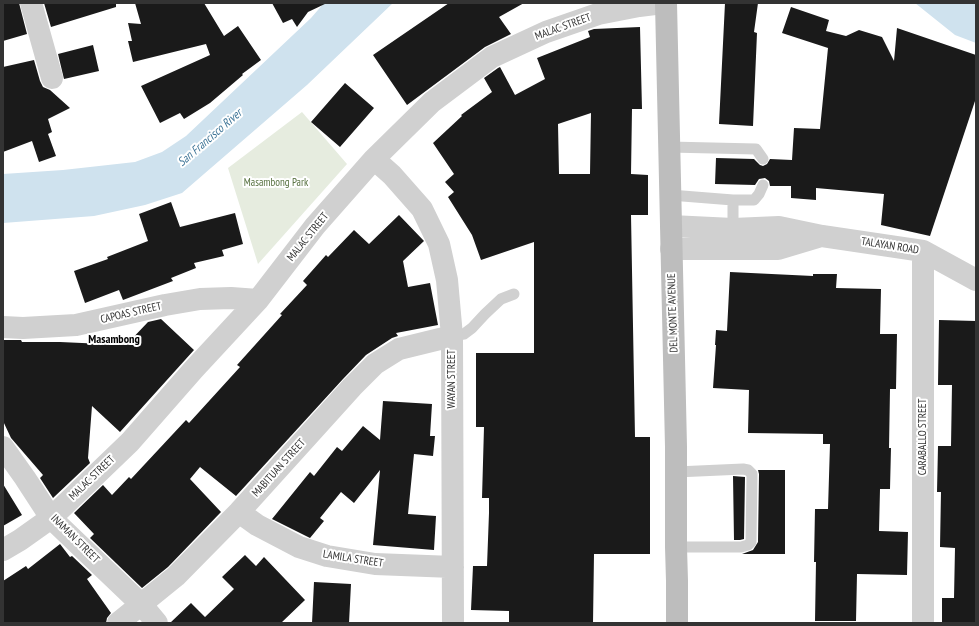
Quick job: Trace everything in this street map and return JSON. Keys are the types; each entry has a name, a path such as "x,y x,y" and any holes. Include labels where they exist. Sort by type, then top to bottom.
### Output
{"main road":[{"name":"DEL MONTE AVENUE","path":"664,3 671,226 676,472 677,623"}],"street":[{"path":"31,3 52,78"},
{"name":"MALAC STREET","path":"3,550 51,518 130,442 194,369 258,300 315,226 374,159 432,102 492,57 546,32 598,14 664,3"},
{"name":"WAYAN STREET","path":"374,159 392,175 422,208 439,244 447,280 452,336 453,623"},
{"name":"TALAYAN ROAD","path":"671,226 733,229 779,227 822,236 923,251 976,280"},
{"name":"TALAYAN ROAD","path":"671,249 771,250 822,236"},
{"name":"CARABALLO STREET","path":"923,251 923,623"},
{"name":"CAPOAS STREET","path":"3,327 23,328 76,325 165,305 200,299 231,298 258,300"},
{"name":"MABITUAN STREET","path":"118,623 176,576 239,512 352,387 375,364 399,349 452,336"},
{"name":"INAMAN STREET","path":"3,447 51,518 142,605 157,623"},
{"name":"LAMILA STREET","path":"239,512 257,525 299,547 327,556 375,564 453,567"}],"lane":[{"path":"669,147 756,149 763,159"},
{"path":"670,195 733,200 754,200 759,194 763,185"},
{"path":"733,200 733,229"},
{"path":"452,336 464,334 502,299 514,294"},
{"path":"676,472 743,469 748,470 752,474 751,542 748,545 741,547 676,546"}],"green space":[{"name":"Masambong Park","path":"302,112 347,164 258,264 228,168"}],"water":[{"name":"San Francisco River","path":"324,3 393,3 307,85 182,193 145,205 94,216 3,223 3,174 63,170 135,162 162,152 186,136 311,18"},
{"path":"915,3 976,3 976,43 955,35"}],"building":[{"path":"3,3 19,3 27,34 3,41"},
{"path":"44,3 116,3 116,7 51,27"},
{"path":"135,3 204,3 224,36 238,26 261,60 242,74 243,75 210,103 184,119 180,113 160,123 141,86 210,55 206,44 133,62 128,41 132,41 128,23 141,24"},
{"path":"272,3 327,3 308,12 297,27 292,19 283,23"},
{"path":"449,3 524,3 499,17 511,34 485,47 407,105 373,55"},
{"path":"725,3 758,3 754,32 757,33 753,126 719,124"},
{"path":"791,7 829,20 826,31 846,36 859,30 882,37 894,61 897,28 976,55 976,98 930,236 881,225 884,194 816,188 816,200 791,198 791,186 770,186 769,181 765,178 759,179 755,185 715,184 716,158 754,159 763,166 767,164 770,159 792,160 794,128 820,129 828,48 782,33"},
{"path":"640,27 642,109 632,109 631,174 648,175 648,215 631,215 635,437 650,437 650,554 594,554 593,623 509,623 509,611 471,610 473,566 487,566 489,513 489,498 482,498 484,427 476,427 476,353 534,353 534,242 481,260 472,235 448,197 454,192 445,182 454,174 433,143 462,116 461,115 492,92 484,78 498,68 500,67 515,95 545,79 537,58 590,37 588,31 594,29","holes":["591,113 590,174 559,174 558,124"]},
{"path":"93,45 99,71 64,79 58,54"},
{"path":"34,60 43,87 50,90 70,108 48,119 52,132 48,134 56,156 39,162 32,141 3,152 3,67"},
{"path":"345,83 374,108 340,147 311,122"},
{"path":"171,202 180,227 235,213 243,244 222,250 224,256 194,263 196,268 171,278 173,281 123,300 119,290 85,303 74,271 108,259 107,257 148,241 139,214"},
{"path":"399,215 424,241 403,261 408,287 430,283 438,325 396,333 398,336 392,338 366,355 236,496 200,467 190,479 221,512 168,567 142,588 90,538 94,534 74,513 103,485 112,495 129,477 131,479 186,420 189,423 240,367 237,365 282,315 280,314 307,285 303,281 326,255 328,257 354,230 369,244"},
{"path":"730,272 813,276 813,274 837,274 836,288 881,289 880,334 897,334 896,389 890,389 890,489 880,489 879,531 908,532 907,575 857,574 856,621 815,621 815,509 828,509 830,444 823,444 823,434 748,433 749,390 713,388 716,330 727,331"},
{"path":"161,319 194,350 120,432 92,406 88,458 90,463 53,498 40,478 43,475 11,438 3,421 3,340 21,340 22,342 126,345 148,322"},
{"path":"939,320 976,321 976,623 942,623 942,598 954,598 955,548 940,547 941,492 937,492 938,446 951,446 952,385 938,385"},
{"path":"383,401 432,404 430,436 435,436 433,456 414,454 408,514 436,516 434,550 373,545 380,470 354,503 341,492 320,518 324,521 310,538 272,519 310,472 314,476 337,447 342,451 363,426 380,440"},
{"path":"758,470 785,470 785,554 742,554 753,550 758,542"},
{"path":"733,476 745,477 744,539 740,540 734,540"},
{"path":"3,484 22,515 3,526"},
{"path":"60,544 70,557 72,556 92,575 87,579 111,613 107,618 106,623 3,623 3,581 26,566 28,569"},
{"path":"245,555 256,566 264,557 305,600 281,623 170,623 191,603 205,617 234,589 222,577"},
{"path":"314,582 351,584 349,623 312,623"}],"district":[{"name":"Masambong","path":"114,340"}]}
